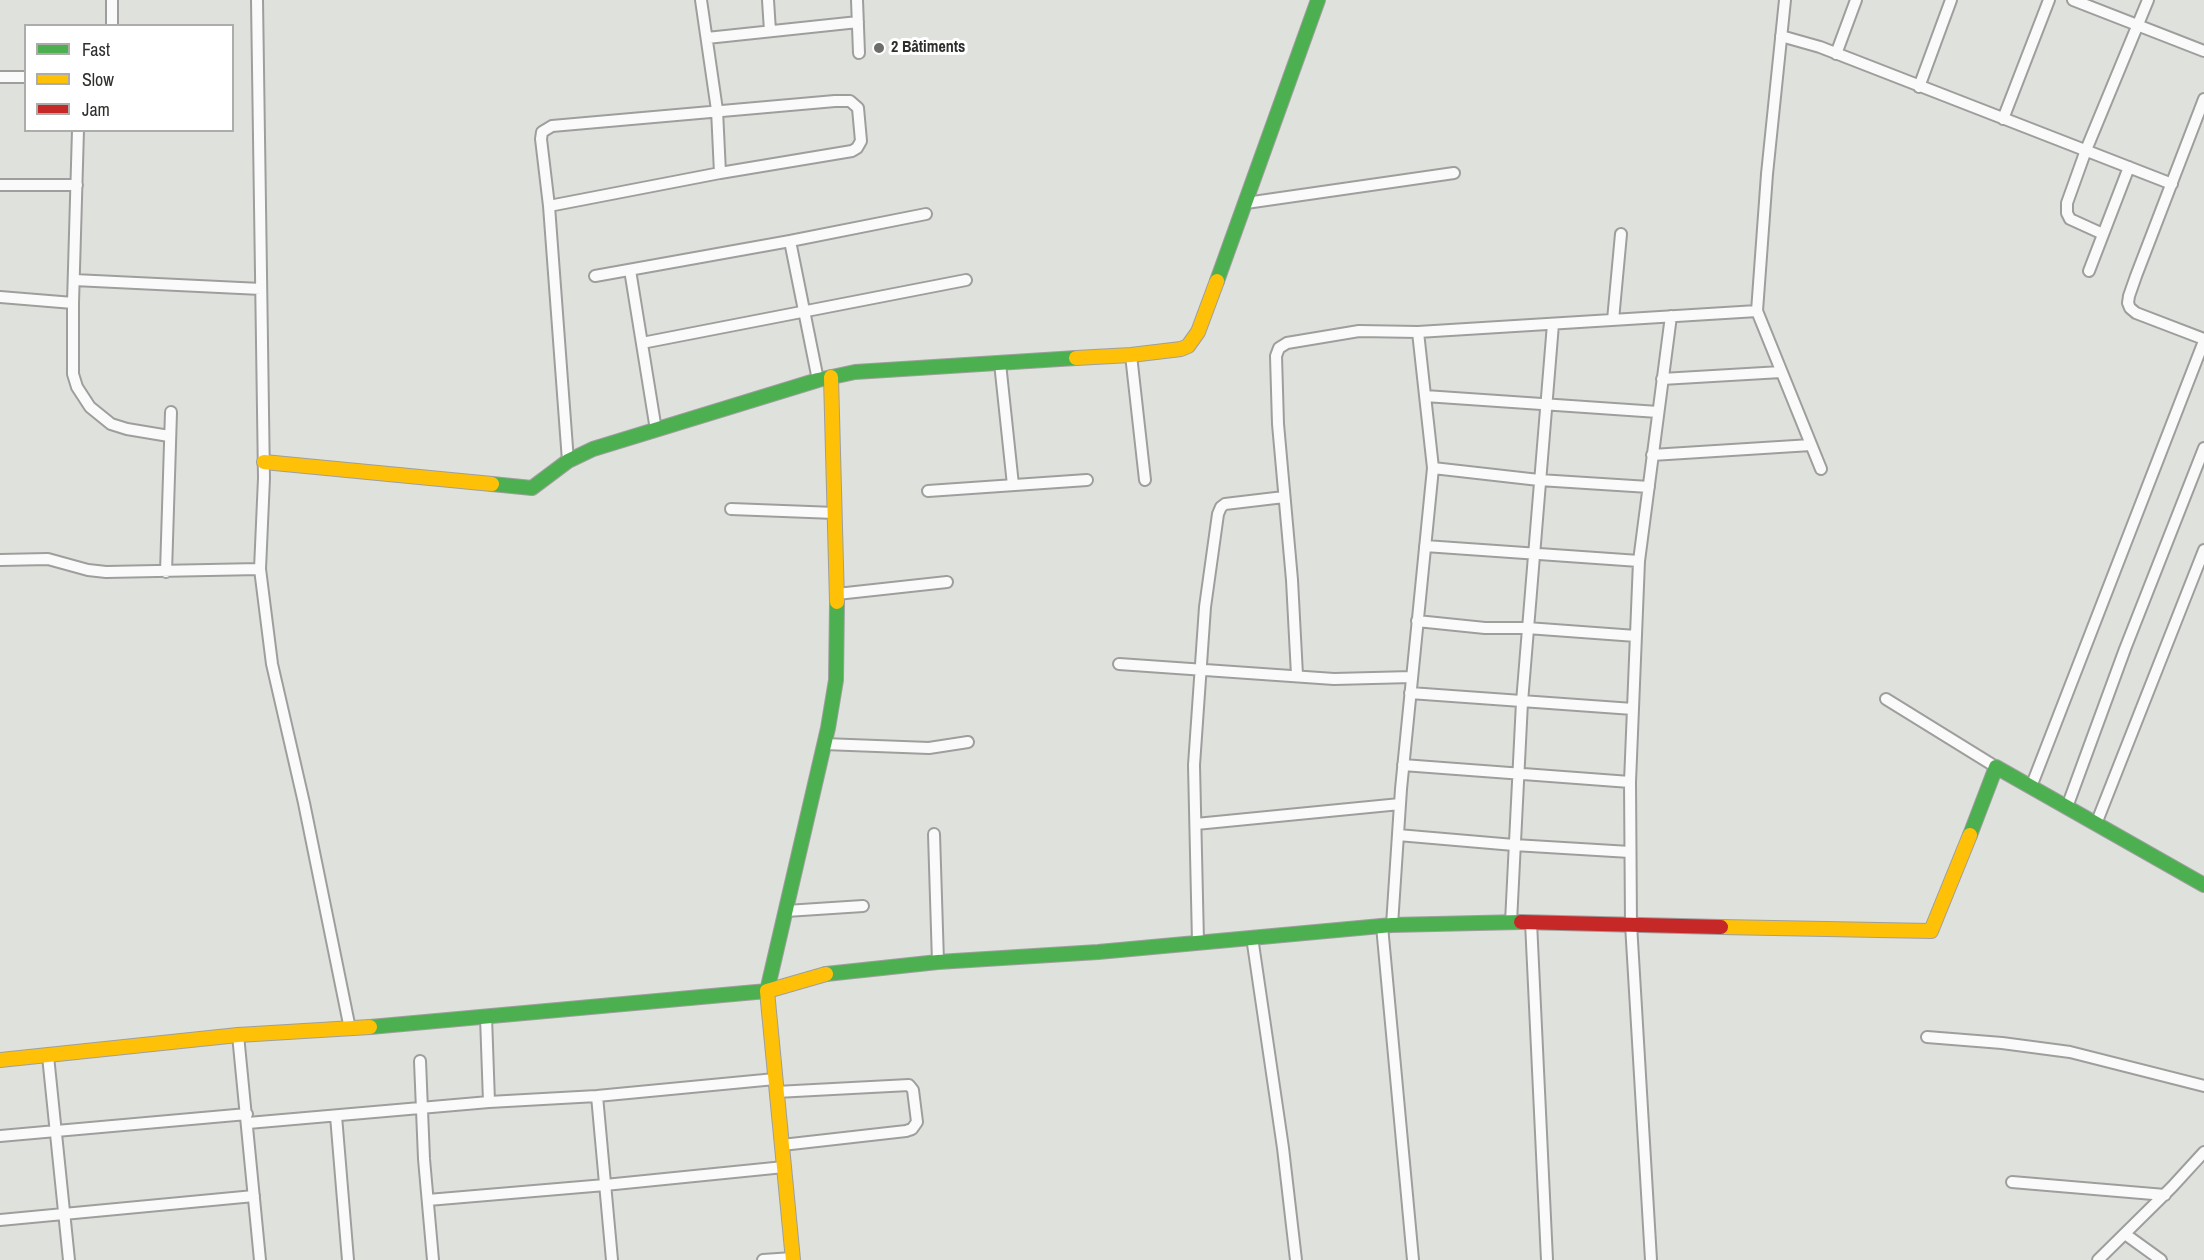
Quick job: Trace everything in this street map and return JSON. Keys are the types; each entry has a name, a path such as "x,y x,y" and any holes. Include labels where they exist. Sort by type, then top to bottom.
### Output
{"street":[{"path":"112,0 112,24"},
{"path":"258,0 264,462 260,569 272,664 304,803 350,1029"},
{"path":"701,0 717,110 720,173"},
{"path":"768,0 770,31"},
{"path":"857,0 859,53"},
{"path":"264,462 531,488 568,461 593,449 824,379 855,372 1131,354 1181,349 1188,346 1193,340 1246,203 1318,0"},
{"path":"1785,0 1766,185 1757,312 1821,469"},
{"path":"1836,54 1856,0"},
{"path":"1918,87 1951,0"},
{"path":"2003,119 2049,0"},
{"path":"2073,0 2204,51"},
{"path":"2103,234 2070,219 2067,213 2067,203 2086,150 2148,0"},
{"path":"706,38 858,22"},
{"path":"1781,36 1836,54 2172,184"},
{"path":"0,77 24,77"},
{"path":"2031,787 2204,340 2136,313 2128,303 2132,286 2204,99"},
{"path":"549,206 720,173 852,151 861,141 858,108 850,102 835,100 552,126 542,132 568,461"},
{"path":"78,132 73,374 83,398 90,407 111,424 169,436"},
{"path":"2089,271 2129,167"},
{"path":"1246,203 1454,173"},
{"path":"0,185 77,185"},
{"path":"595,276 926,214"},
{"path":"1613,320 1621,234"},
{"path":"763,1260 793,1259 767,991 824,744 836,680 835,513 824,379 804,311 790,241"},
{"path":"630,270 656,430"},
{"path":"74,280 261,289"},
{"path":"642,343 966,280"},
{"path":"0,297 73,303"},
{"path":"1297,675 1276,370 1276,356 1279,348 1287,343 1359,331 1418,332 1757,312"},
{"path":"1651,1260 1631,924 1630,782 1639,561 1671,316"},
{"path":"1511,922 1527,628 1552,324"},
{"path":"1413,1260 1387,925 1398,835 1433,468 1418,332"},
{"path":"1131,354 1145,480"},
{"path":"1000,363 1013,485"},
{"path":"1662,379 1781,372"},
{"path":"1425,396 1658,412"},
{"path":"166,572 171,412"},
{"path":"1653,455 1811,445"},
{"path":"2067,807 2125,649 2204,448"},
{"path":"1433,468 1539,480 1649,487"},
{"path":"928,491 1087,480"},
{"path":"1198,942 1194,765 1205,607 1218,514 1225,504 1284,498"},
{"path":"732,509 835,513"},
{"path":"1425,546 1639,561"},
{"path":"2096,824 2204,550"},
{"path":"0,560 48,559 87,570 166,572 260,569"},
{"path":"837,594 947,582"},
{"path":"1417,621 1485,628 1527,628 1636,636"},
{"path":"1119,664 1334,679 1412,677"},
{"path":"1410,693 1633,709"},
{"path":"1886,699 1996,767 2204,885"},
{"path":"824,744 929,748 968,742"},
{"path":"1403,765 1630,782"},
{"path":"0,1060 238,1035 350,1029 767,991 827,974 938,962 1098,952 1387,925 1531,922 1931,931 1996,767"},
{"path":"1196,824 1400,804"},
{"path":"934,834 938,962"},
{"path":"1398,835 1630,852"},
{"path":"786,911 863,906"},
{"path":"1531,922 1547,1260"},
{"path":"1252,936 1283,1148 1296,1260"},
{"path":"486,1017 489,1102"},
{"path":"238,1035 248,1118 260,1260"},
{"path":"1927,1037 2002,1043 2070,1052 2204,1086"},
{"path":"48,1056 58,1131 69,1260"},
{"path":"420,1061 421,1107 433,1260"},
{"path":"0,1136 248,1118 336,1116 489,1102 776,1085 909,1085 913,1090 917,1122 912,1129 782,1145"},
{"path":"597,1096 612,1260"},
{"path":"336,1116 348,1260"},
{"path":"2098,1260 2165,1195 2204,1152"},
{"path":"428,1200 784,1167"},
{"path":"2012,1182 2165,1195"},
{"path":"0,1220 254,1196"},
{"path":"2125,1234 2161,1260"}],"traffic: fast":[{"path":"1217,281 1318,0"},
{"path":"492,484 532,488 568,461 593,449 818,380 855,372 1076,358"},
{"path":"370,1027 767,991 828,728 836,680 837,602"},
{"path":"1970,835 1996,767 2204,885"},
{"path":"826,974 938,962 1098,952 1392,925 1521,922"}],"traffic: slow":[{"path":"1076,358 1131,355 1181,349 1188,346 1198,332 1217,281"},
{"path":"831,377 837,602"},
{"path":"264,462 492,484"},
{"path":"1721,927 1931,931 1970,835"},
{"path":"793,1260 767,991 826,974"},
{"path":"0,1060 238,1035 370,1027"}],"traffic: jam":[{"path":"1521,922 1721,927"}],"place":[{"name":"2 Bâtiments","path":"879,48"}]}
